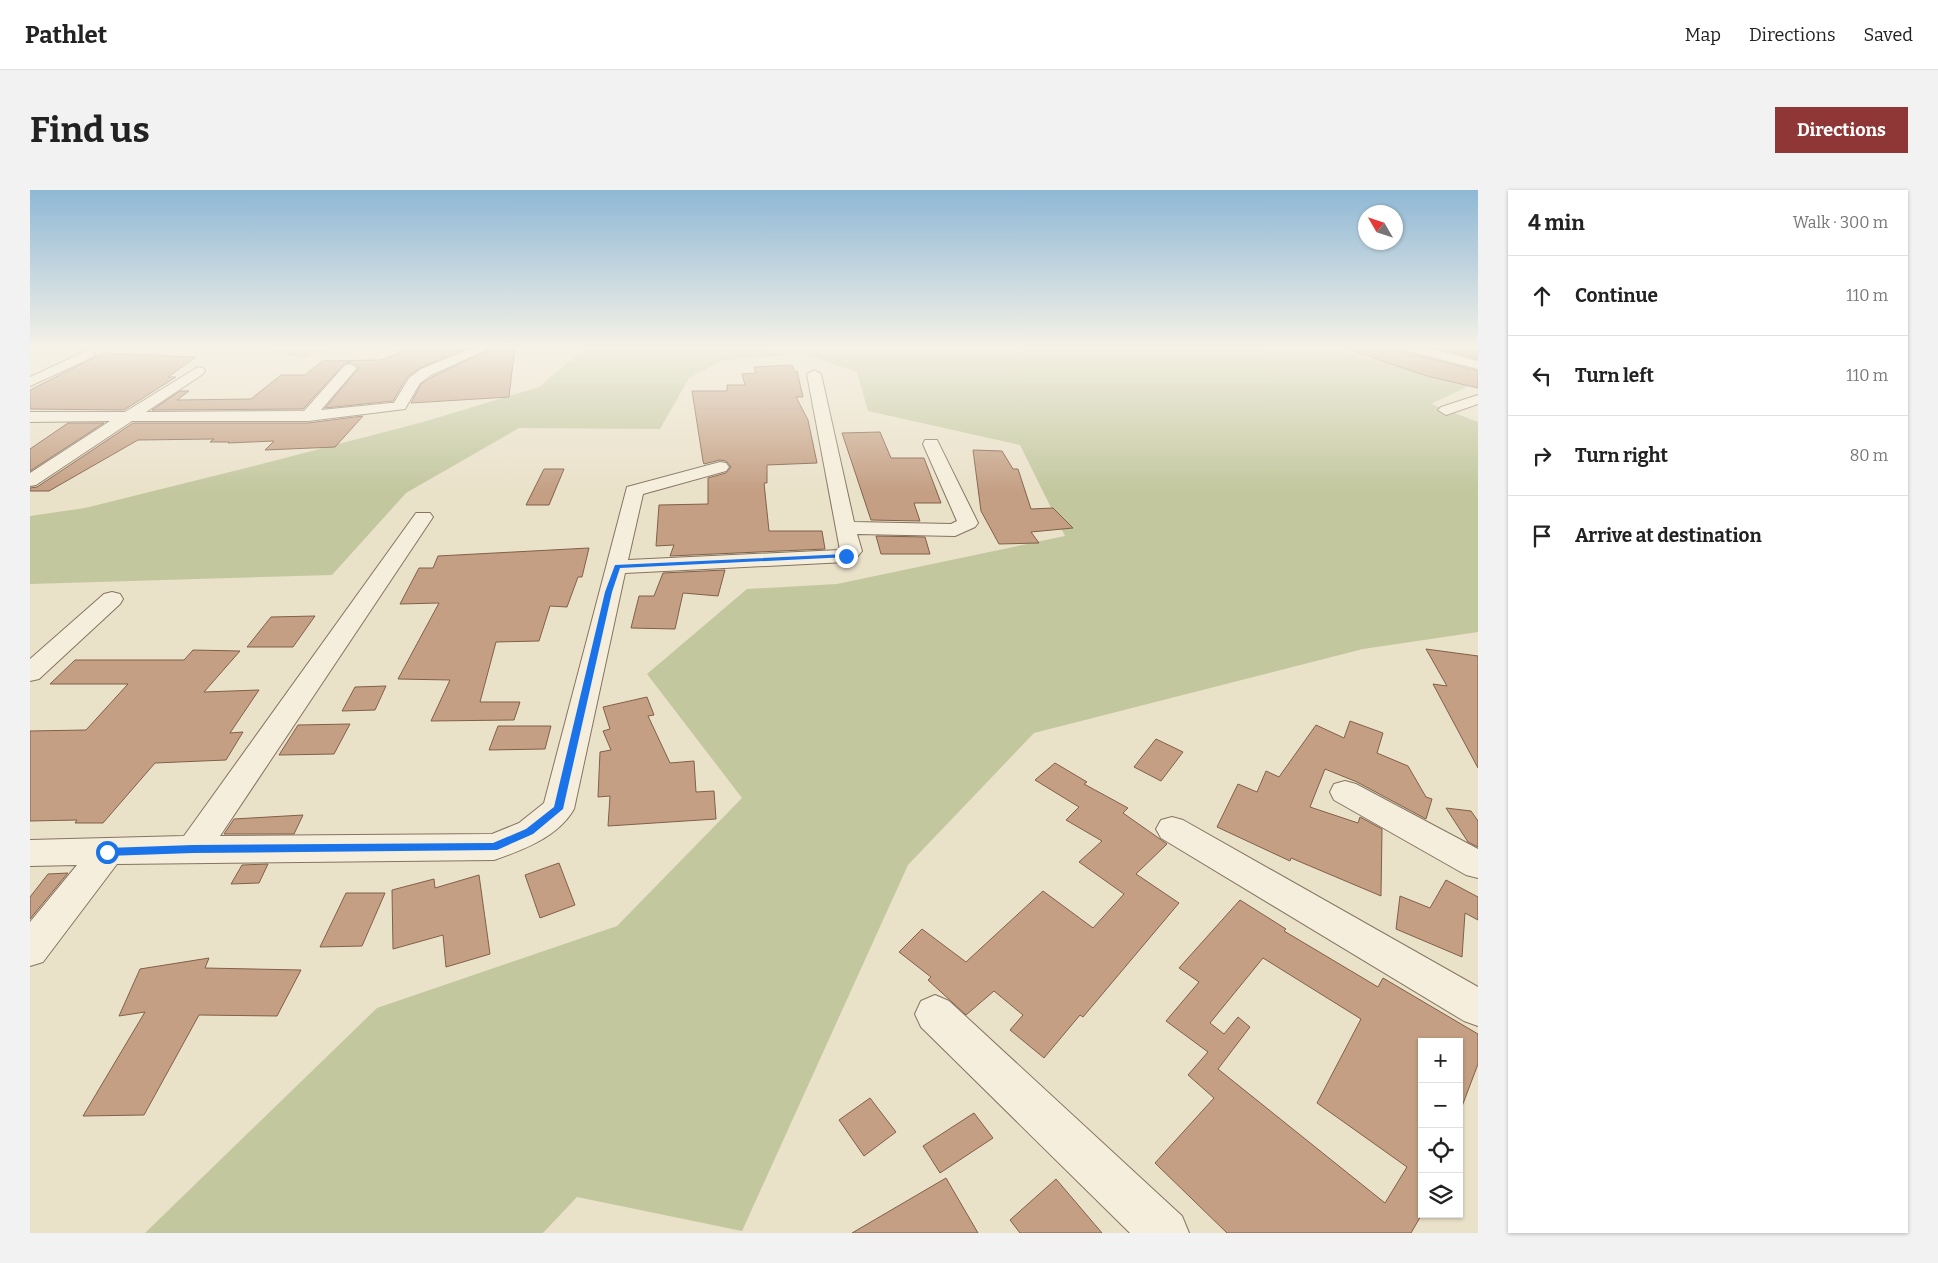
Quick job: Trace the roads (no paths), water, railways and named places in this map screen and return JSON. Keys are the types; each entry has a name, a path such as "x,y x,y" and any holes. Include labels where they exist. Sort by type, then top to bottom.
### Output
{"street":[{"path":"30,480 161,395"},
{"path":"308,416 327,395"},
{"path":"30,418 308,416 346,414 400,406 406,395"},
{"path":"617,566 846,556 851,551 844,528 818,395"},
{"path":"1446,410 1478,399"},
{"path":"844,528 955,530 968,522 932,444"},
{"path":"30,854 193,849 494,847 530,832 558,809 634,491 720,468"},
{"path":"193,849 423,518"},
{"path":"30,672 112,599"},
{"path":"1344,792 1478,866"},
{"path":"1172,829 1478,1008"},
{"path":"30,950 107,852"},
{"path":"935,1014 1165,1233"}]}
